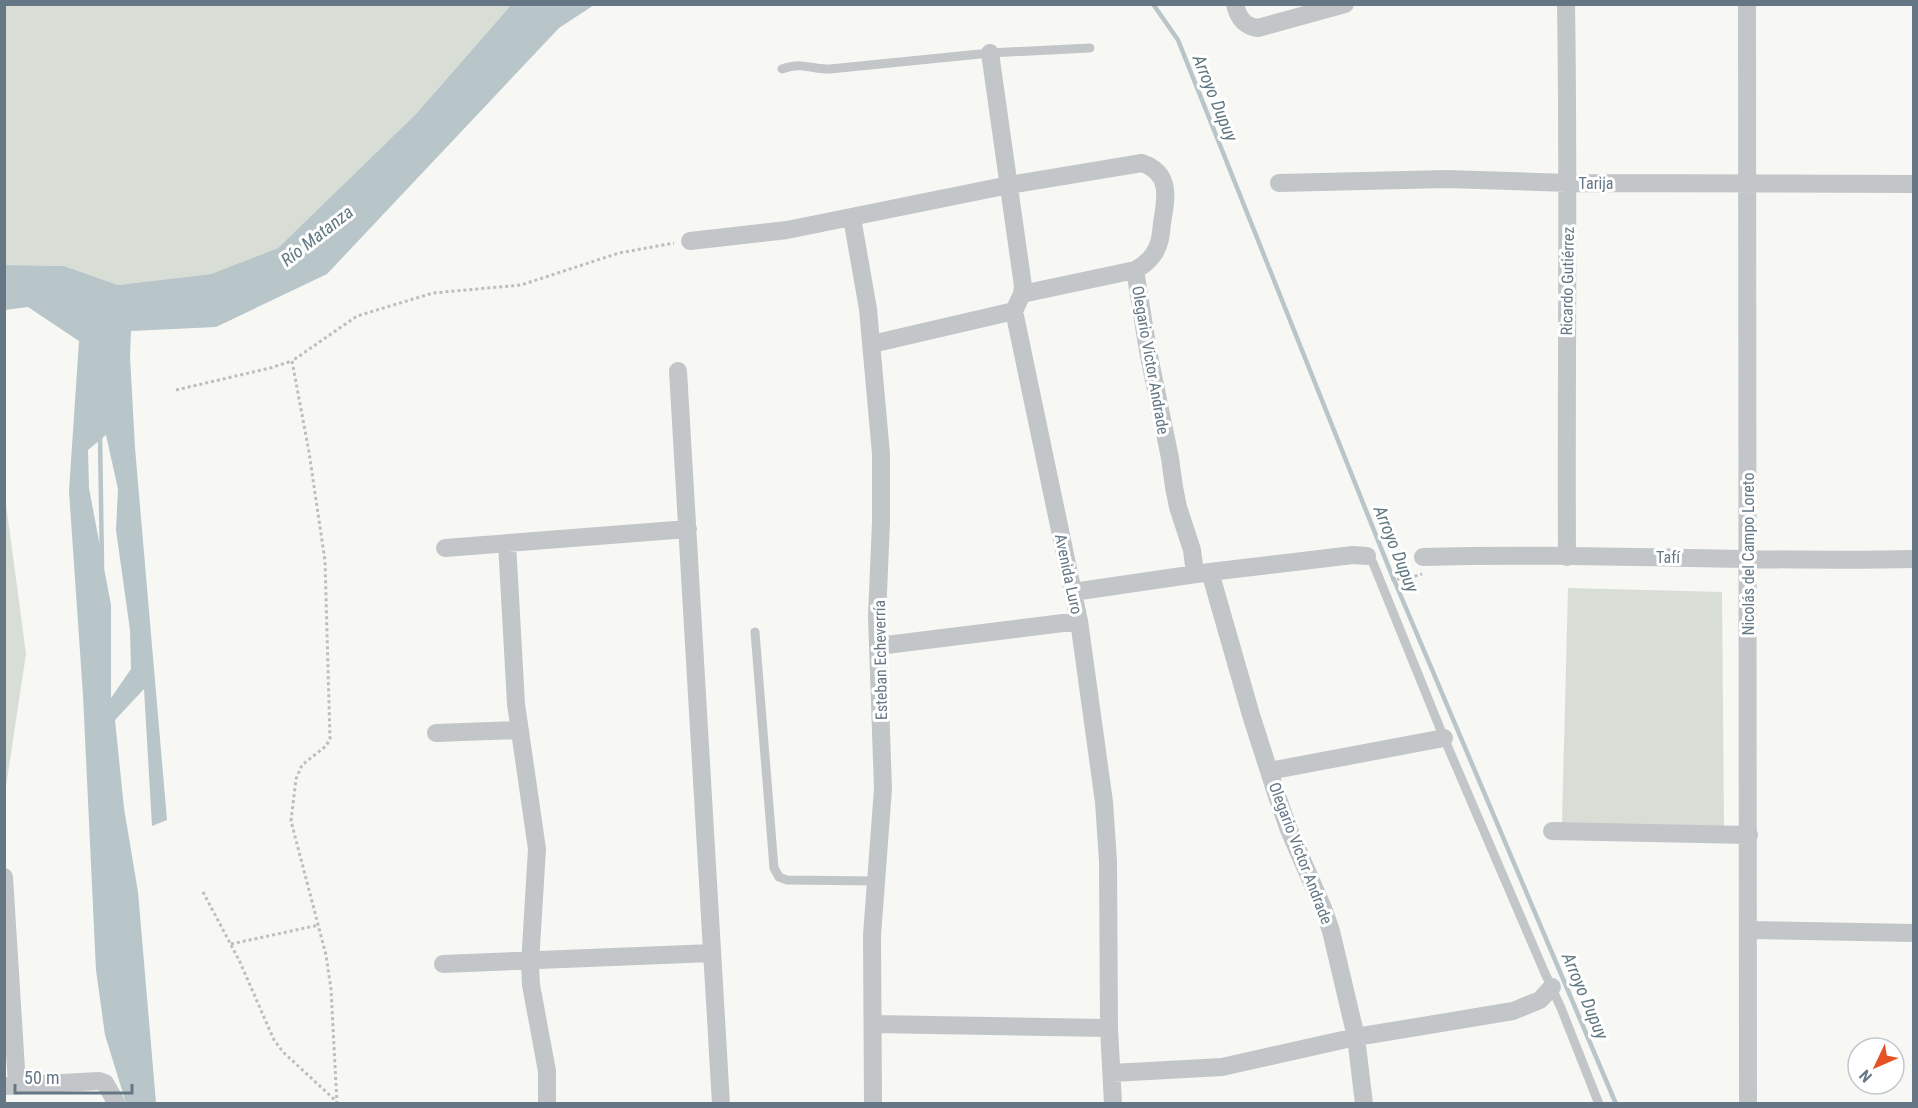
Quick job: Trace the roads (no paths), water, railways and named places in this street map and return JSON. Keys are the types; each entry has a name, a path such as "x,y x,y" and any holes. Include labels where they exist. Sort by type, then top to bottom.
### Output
{"street":[{"path":"1235,4 1242,21 1250,27 1258,28 1345,4"},
{"name":"Ricardo Gutiérrez","path":"1566,4 1568,183 1566,557"},
{"name":"Nicolás del Campo Loreto","path":"1747,4 1748,1104"},
{"path":"872,344 1014,311 1022,294 990,52"},
{"name":"Olegario Victor Andrade","path":"1009,185 1142,163 1157,171 1164,184 1167,194 1160,240 1155,253 1147,263 1135,270 1144,330 1176,497 1192,550 1203,573 1289,830 1326,916 1356,1037 1364,1104"},
{"name":"Tarija","path":"1279,183 1447,179 1568,183 1914,184"},
{"path":"690,241 787,230 1009,185"},
{"name":"Esteban Echeverría","path":"852,218 868,309 881,454 878,646 883,780 872,953 873,1104"},
{"path":"1022,294 1135,270"},
{"name":"Avenida Luro","path":"1014,311 1079,621 1104,802 1107,832 1109,1028 1113,1104"},
{"path":"678,371 721,1104"},
{"path":"445,548 688,530"},
{"path":"507,543 516,704 537,849 530,960 531,985 547,1071 547,1104"},
{"path":"1073,592 1203,573 1353,555 1367,556"},
{"name":"Tafí","path":"1423,557 1749,558 1836,561 1914,559"},
{"path":"878,646 1079,621"},
{"path":"436,733 520,730"},
{"path":"1269,771 1444,738"},
{"path":"1552,831 1749,835"},
{"path":"4,877 11,1085 105,1083 117,1104"},
{"path":"1749,930 1914,933"},
{"path":"443,964 712,953"},
{"path":"1112,1072 1222,1067 1356,1037 1513,1011 1540,1000 1552,987"},
{"path":"874,1024 1109,1028"}],"lane":[{"path":"782,69 803,64 821,70 990,52 1090,48"},
{"path":"1367,556 1373,563 1444,738 1552,987 1599,1104"},
{"path":"755,632 774,868 779,877 787,880 876,881"}],"water":[{"name":"Río Matanza","path":"511,5 594,5 559,28 327,274 216,327 131,331 130,356 135,448 167,820 152,826 144,689 115,720 124,808 138,892 156,1103 126,1103 105,1035 96,970 83,695 69,491 79,341 28,307 5,310 5,265 64,266 118,285 211,274 278,248 416,114","holes":["106,435 118,489 116,530 130,630 131,669 111,698 111,605 89,488 88,450"]}],"waterway":[{"name":"Arroyo Dupuy","path":"1153,4 1178,40 1389,568 1616,1104"},
{"path":"100,436 102,566"}]}
